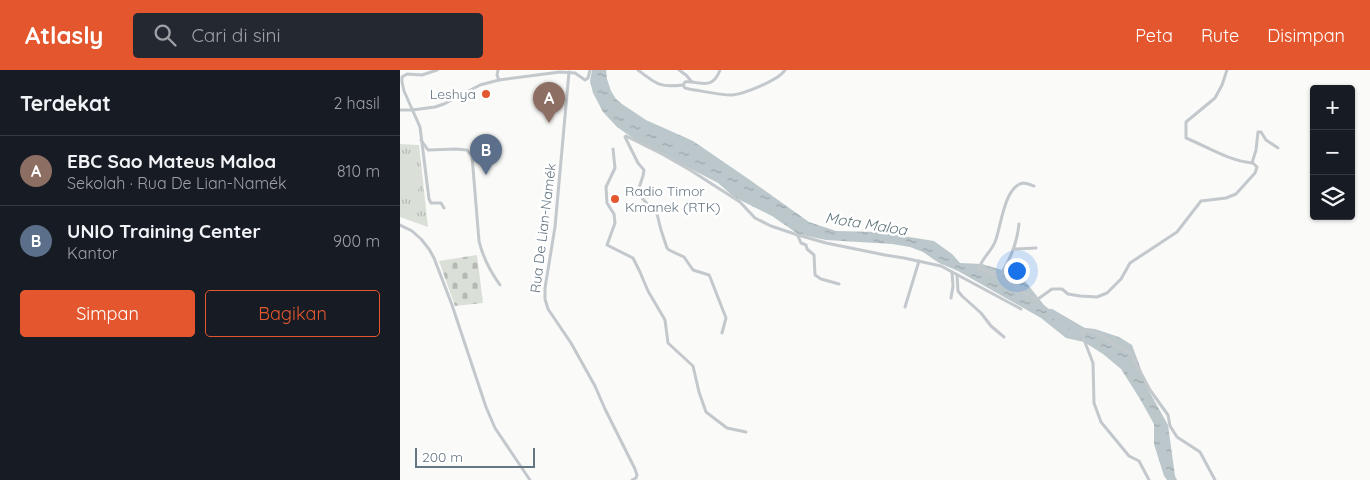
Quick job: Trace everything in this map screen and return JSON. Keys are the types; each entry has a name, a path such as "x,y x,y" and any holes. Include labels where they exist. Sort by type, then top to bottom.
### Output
{"street":[{"path":"437,70 422,74 407,74 402,77 402,82 420,127 429,199 431,203 441,203 444,208"},
{"path":"498,70 499,80"},
{"path":"400,110 435,107 480,85 499,80 570,72 585,80 588,78 590,70"},
{"path":"638,70 657,84 665,86 683,85 685,82 704,84 712,82 720,70"},
{"path":"679,70 686,74 692,83"},
{"path":"683,85 689,89 733,95 768,82 783,74 786,70"},
{"path":"1034,186 1023,183 1015,186 1006,201 995,242 987,256 982,260 979,269 985,269 1000,276 1031,297 1038,299 1052,289 1080,296 1097,297 1107,293 1122,279 1130,263 1177,232 1201,201 1226,198 1236,194 1256,173 1257,167 1252,163 1230,157 1186,138 1186,122 1215,98 1227,70"},
{"name":"Rua De Lian-Namék","path":"570,72 555,228 545,288 545,299 548,309 591,377 635,469 637,475 632,480"},
{"path":"1252,163 1258,132 1261,132 1266,140 1278,148"},
{"path":"722,333 726,318 710,277 693,270 684,257 667,248 656,214 640,196 639,188 644,170 638,163 625,136 662,154 703,178 740,202 755,218 771,226 826,243 941,266 1021,309"},
{"path":"421,140 428,150 467,150 472,156 479,240 482,254 487,266 500,285"},
{"path":"613,149 615,168 606,187 606,195 607,203 614,214 615,223 607,246 632,258 665,320 668,343 693,366 706,412 727,428 746,432"},
{"path":"1000,276 1014,249 1018,238 1019,224"},
{"path":"400,225 412,231 434,258 495,428 530,480"},
{"path":"798,235 801,243 806,245 807,249 814,255 814,273 817,277 838,284"},
{"path":"1014,249 1036,248"},
{"path":"905,307 919,261"},
{"path":"951,298 953,286 952,272"},
{"path":"957,274 958,291 1004,337"},
{"path":"1149,480 1139,461 1129,456 1101,422 1094,403 1093,363 1082,331 1086,330 1100,334 1129,352 1150,390 1168,415 1170,426 1176,437 1200,452 1215,480"}],"green space":[{"path":"400,144 419,145 428,227 400,217"},
{"path":"417,157 417,168 400,169 400,158"},
{"path":"401,171 417,171 417,181 401,182"},
{"path":"402,184 418,184 418,199 402,199"},
{"path":"477,255 483,303 455,306 439,261"}],"water":[{"path":"592,70 606,70 611,91 622,104 646,120 693,141 809,222 836,231 878,232 934,241 952,254 960,263 982,264 1005,271 1025,281 1044,305 1070,326 1095,329 1119,337 1132,345 1149,391 1168,425 1177,480 1167,480 1164,476 1154,444 1154,424 1121,369 1103,354 1084,342 1066,338 1041,318 958,271 939,263 923,252 910,247 892,244 826,240 798,234 772,216 734,197 718,183 637,141 617,127 603,112 593,93 590,81"}],"waterway":[{"name":"Mota Maloa","path":"1051,313 1082,331"}],"place":[{"name":"Leshya","path":"486,94"},
{"name":"EBC Sao Mateus Maloa","path":"549,123"},
{"name":"UNIO Training Center","path":"486,175"},
{"name":"Radio Timor Kmanek (RTK)","path":"615,199"}]}
